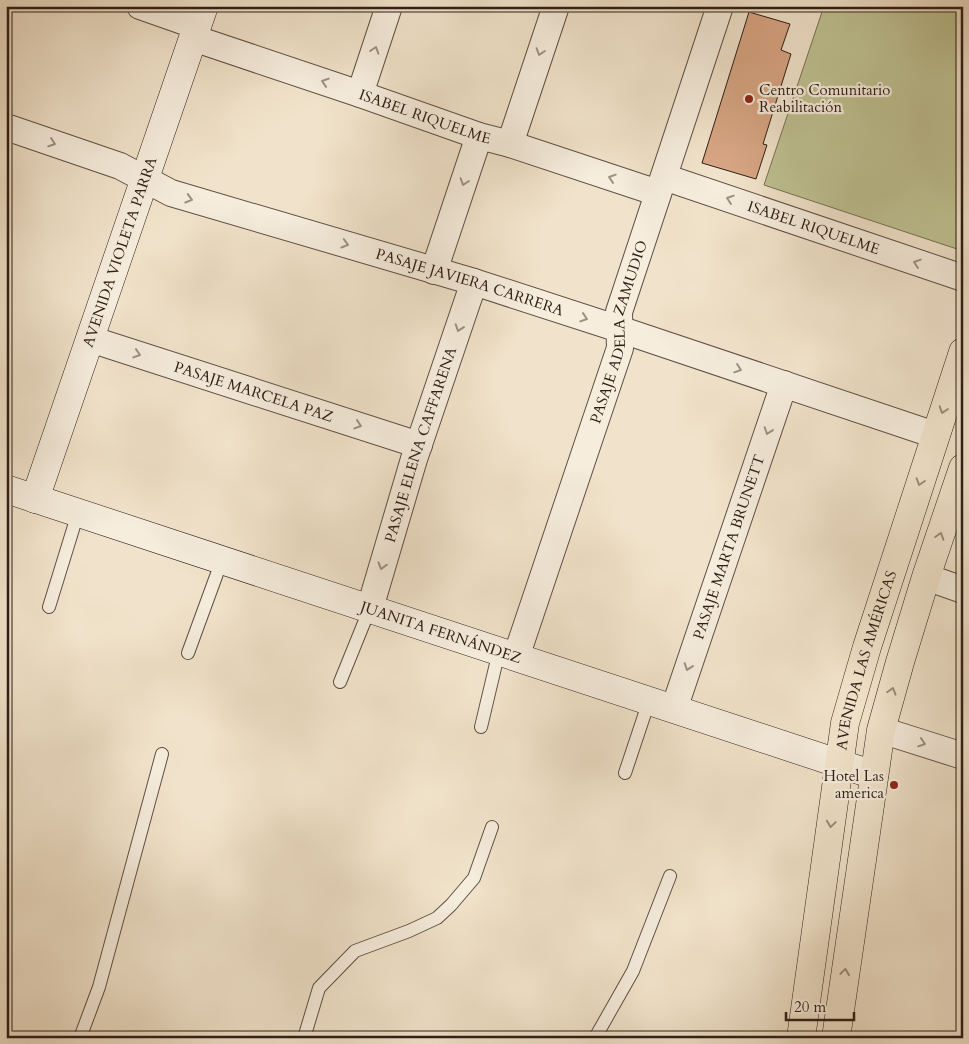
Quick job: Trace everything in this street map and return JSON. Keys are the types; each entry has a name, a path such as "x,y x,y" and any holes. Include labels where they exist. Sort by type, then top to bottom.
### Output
{"main road":[{"name":"AVENIDA LAS AMÉRICAS","path":"801,1038 845,724 867,647 963,352"},
{"path":"836,1038 881,730 926,577 963,468"}],"street":[{"name":"ISABEL RIQUELME","path":"140,6 198,23 360,94 479,136 661,185 963,278"},
{"path":"360,94 389,6"},
{"path":"510,144 556,6"},
{"name":"PASAJE ADELA ZAMUDIO","path":"507,654 620,348 619,312 720,6"},
{"name":"AVENIDA VIOLETA PARRA","path":"36,499 198,23"},
{"name":"PASAJE JAVIERA CARRERA","path":"6,127 120,166 171,193 474,282 935,435"},
{"path":"434,270 479,136"},
{"name":"PASAJE ELENA CAFFARENA","path":"370,608 418,445 474,282"},
{"name":"PASAJE MARCELA PAZ","path":"90,339 418,445"},
{"name":"PASAJE MARTA BRUNETT","path":"662,705 784,384"},
{"name":"JUANITA FERNÁNDEZ","path":"6,489 874,775"},
{"path":"926,577 963,590"},
{"path":"881,730 963,756"}],"lane":[{"path":"49,606 78,513"},
{"path":"188,653 222,560"},
{"path":"340,682 370,608"},
{"path":"481,726 507,654"},
{"path":"624,773 662,705"},
{"path":"80,1038 99,987 162,754"},
{"path":"304,1038 319,988 355,951 409,932 437,918 451,905 474,878 492,827"},
{"path":"595,1038 633,971 670,876"}],"green space":[{"path":"824,6 944,6 963,13 963,251 764,185"}],"building":[{"name":"Centro Comunitario Reabilitación","path":"749,12 790,24 781,50 791,54 763,144 767,145 756,179 702,163"}],"place":[{"name":"Centro Comunitario Reabilitación","path":"749,99"},
{"name":"Hotel Las america","path":"894,785"}]}
